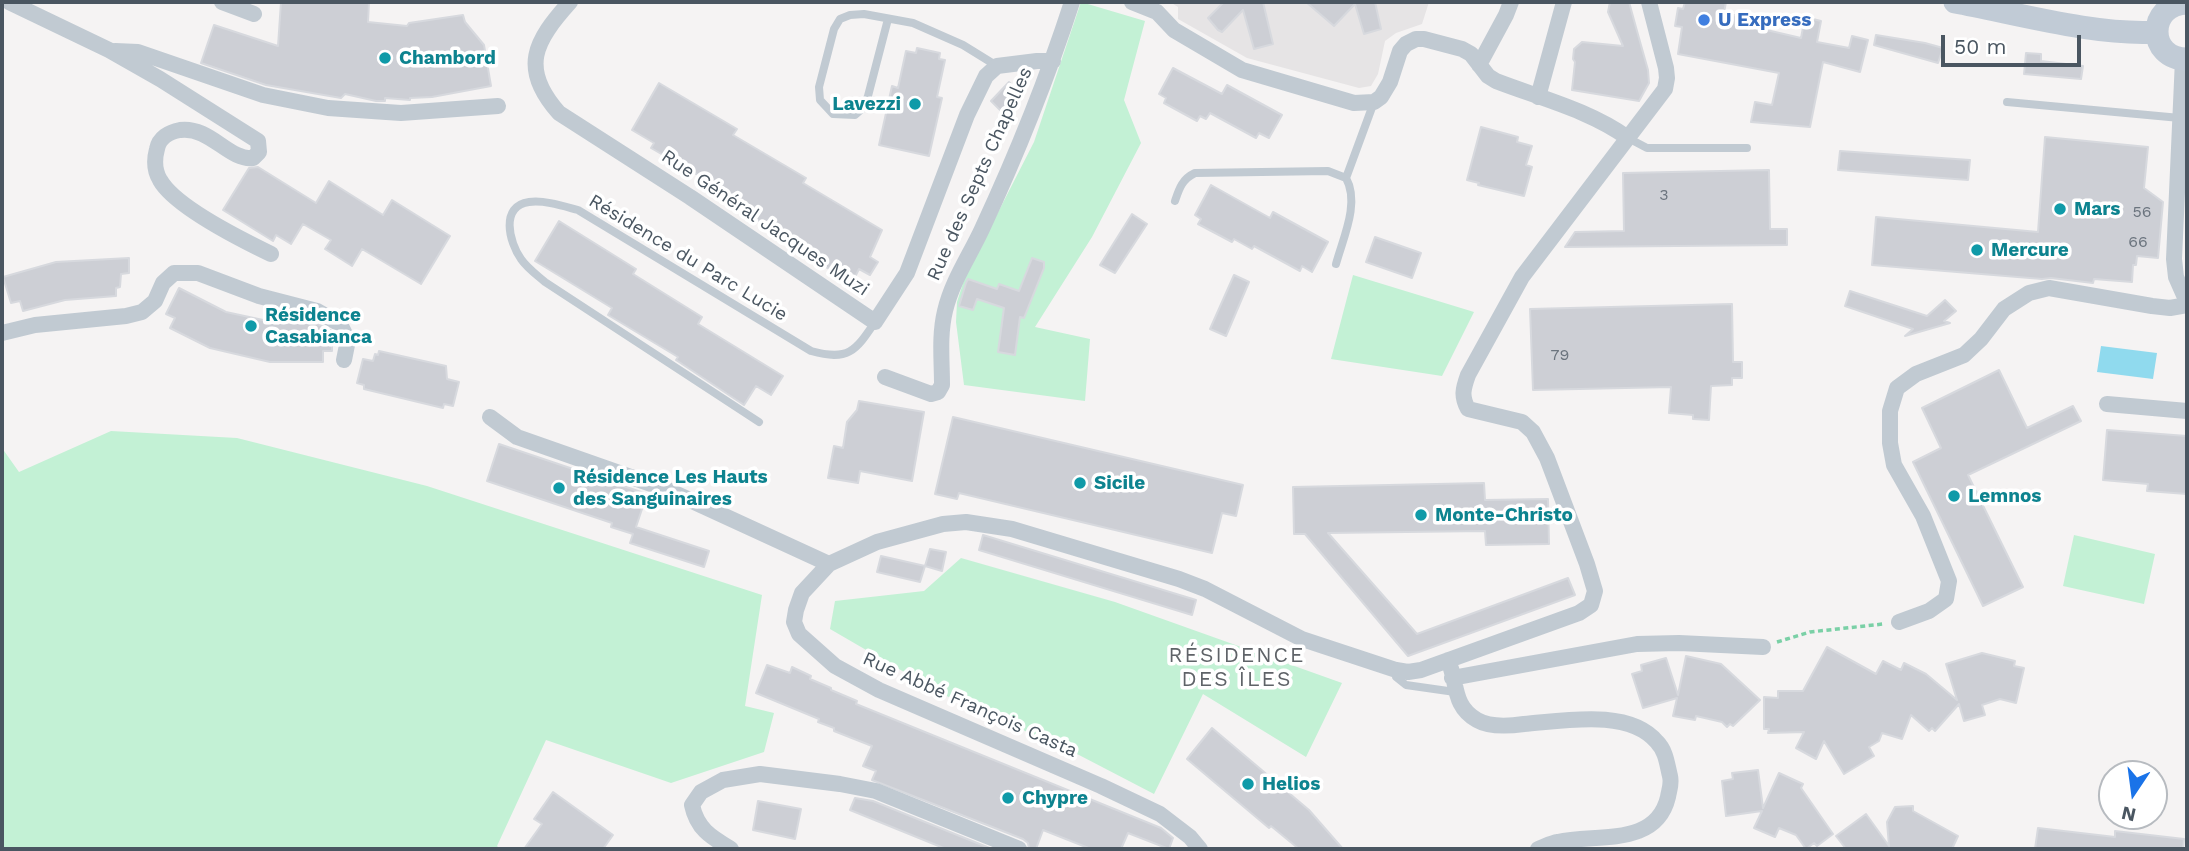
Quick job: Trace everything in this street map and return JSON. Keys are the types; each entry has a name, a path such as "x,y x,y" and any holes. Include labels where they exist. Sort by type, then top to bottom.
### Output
{"main road":[{"path":"1955,2 2083,26 2136,33 2157,32"},
{"path":"2185,59 2168,54 2162,48 2157,32 2158,23 2168,9 2187,3"}],"street":[{"path":"9,2 109,50 258,141 259,152 253,158 245,159 205,134 182,130 167,134 158,145 154,164 160,181 176,199 244,241 271,254"},
{"path":"222,2 254,14"},
{"name":"Rue Général Jacques Muzi","path":"570,2 547,28 535,54 540,85 546,98 559,113 690,197 875,322 907,273 977,90 997,66"},
{"name":"Rue des Septs Chapelles","path":"885,377 931,394 938,392 942,385 940,340 944,313 955,278 981,231 1053,61 1072,2"},
{"path":"1132,2 1157,12 1174,30 1242,70 1354,103 1374,102 1386,92 1400,51 1406,44 1416,39 1424,39 1462,49 1471,54 1488,76 1496,81 1590,116 1628,138 1665,89 1667,78 1649,2"},
{"path":"1479,65 1511,2"},
{"path":"1538,97 1564,2"},
{"path":"109,50 138,52 262,96 328,108 401,113 498,106"},
{"path":"1899,622 1929,611 1946,599 1949,581 1923,516 1894,465 1890,443 1890,411 1897,387 1916,374 1964,355 1981,339 2004,309 2029,293 2049,288 2170,308 2187,303 2176,277 2174,259 2183,148 2180,118 2185,59"},
{"path":"997,66 1053,61"},
{"name":"Rue Abbé François Casta","path":"1200,849 1190,837 1160,814 1089,780 879,690 835,666 799,634 794,622 802,593 829,564 877,542 915,531 966,522 988,524 1179,579 1205,589 1302,639 1408,672 1421,670 1579,613 1591,605 1595,591 1547,458 1533,432 1522,422 1468,409 1463,401 1462,391 1468,375 1522,277 1628,138"},
{"path":"2,333 35,325 142,312 155,301 163,283 174,273 198,274 259,296 317,311 340,324 348,340 344,360"},
{"path":"2107,404 2187,411"},
{"path":"490,417 517,437 668,490 829,564"},
{"path":"1453,685 1637,645 1679,643 1763,647"},
{"path":"1448,660 1461,708 1478,721 1506,726 1614,720 1640,729 1657,741 1665,755 1671,782 1666,804 1649,827 1622,836 1558,842 1538,849"},
{"path":"731,849 714,839 696,821 692,805 701,792 723,780 760,774 840,784 876,792 1019,849"}],"lane":[{"path":"888,19 863,108 855,115 833,114 820,100 819,87 834,29 840,19 850,15 864,14 913,23 962,45 997,66"},
{"path":"1346,178 1374,102"},
{"path":"2007,102 2180,118"},
{"path":"1628,138 1647,148 1747,148"},
{"path":"1174,201 1181,184 1187,176 1195,173 1328,171 1346,178 1352,189 1352,203 1336,264"},
{"name":"Résidence du Parc Lucie","path":"759,422 545,282 522,261 512,242 509,227 511,214 519,205 530,202 578,210 811,351 830,356 852,351 860,345 875,322"},
{"path":"1396,670 1396,677 1406,685 1453,685"}],"path":[{"path":"1763,647 1810,632 1899,622"}],"shaded area":[{"path":"1170,2 1429,2 1422,24 1396,33 1385,41 1378,74 1371,86 1359,88 1247,58 1178,19 1178,7"}],"green space":[{"path":"1081,2 1145,21 1124,100 1141,143 1092,237 1035,327 1090,339 1085,401 964,385 956,322 957,302 965,277 1034,142"},
{"path":"1353,275 1474,312 1442,376 1331,359"},
{"path":"111,431 237,438 427,486 762,595 745,706 774,713 764,752 671,783 546,740 497,846 500,849 2,849 2,448 19,472"},
{"path":"2074,535 2155,554 2144,604 2063,586"},
{"path":"961,558 1115,602 1342,683 1306,757 1203,694 1154,794 1079,755 942,694 830,629 835,601 924,591"}],"water":[{"path":"2101,346 2157,353 2153,379 2097,372"}],"building":[{"name":"Chambord","path":"281,2 369,2 368,22 407,26 409,23 463,15 465,22 484,45 491,86 410,100 385,98 385,101 376,101 345,94 341,98 266,85 201,63 214,25 278,46"},
{"path":"1224,2 1263,2 1273,44 1254,49 1243,10 1222,32 1218,30 1208,18"},
{"path":"1306,2 1375,2 1381,29 1364,34 1355,4 1334,26"},
{"path":"1610,2 1629,2 1648,70 1649,83 1639,101 1572,90 1574,49 1582,42 1623,46 1608,12"},
{"path":"1685,2 1726,2 1724,13 1759,20 1758,28 1801,38 1805,17 1821,21 1817,42 1849,48 1852,36 1868,40 1860,72 1823,62 1810,127 1751,122 1755,102 1772,105 1779,73 1678,54 1682,27 1675,26 1678,8 1683,9"},
{"path":"1876,35 1943,48 1938,63 1874,45"},
{"name":"Lavezzi","path":"917,48 940,53 939,59 945,60 937,97 942,98 929,156 879,145 892,86 898,88 906,51 916,53"},
{"path":"2026,53 2041,54 2041,61 2083,66 2081,79 2024,74"},
{"path":"1173,68 1222,94 1227,85 1282,115 1269,138 1259,133 1256,138 1210,113 1206,119 1200,116 1197,121 1164,103 1166,98 1159,94"},
{"path":"1009,82 1020,94 1002,112 991,101"},
{"path":"659,83 737,129 733,135 806,178 803,183 882,230 870,257 878,262 870,275 859,269 855,277 832,264 829,269 786,244 789,239 718,196 721,191 708,181 651,148 654,143 632,130"},
{"path":"1481,127 1518,137 1517,142 1532,146 1526,165 1532,167 1524,196 1467,180"},
{"path":"2045,137 2148,147 2144,188 2163,202 2158,258 2137,256 2136,265 2133,265 2132,282 2094,279 2093,283 1872,265 1876,217 2038,232"},
{"path":"1840,151 1970,160 1968,180 1838,170"},
{"path":"258,167 316,203 329,181 383,215 392,200 450,236 421,284 362,249 352,266 325,249 331,240 303,224 291,244 276,235 273,241 223,210 249,168"},
{"path":"1769,170 1770,229 1787,229 1787,245 1565,247 1575,232 1624,231 1623,173"},
{"path":"1211,185 1270,218 1273,212 1328,242 1312,272 1302,266 1300,271 1254,246 1252,249 1234,239 1232,242 1198,224 1201,219 1195,215"},
{"path":"1132,214 1147,224 1115,273 1100,265"},
{"path":"559,221 636,269 633,274 702,317 698,324 783,376 771,395 756,386 744,405 676,360 678,357 608,315 612,308 535,261"},
{"path":"1375,237 1421,253 1412,278 1366,262"},
{"path":"129,258 129,273 121,274 116,296 65,300 23,311 20,301 11,303 3,277 56,262"},
{"path":"1032,258 1044,262 1044,268 1024,318 1020,317 1015,355 998,352 1004,308 977,299 973,310 959,306 966,283 968,279 997,289 999,284 1019,291"},
{"path":"1234,275 1249,282 1226,336 1210,329"},
{"name":"Résidence Casabianca","path":"179,288 226,312 277,323 316,323 332,331 332,351 323,351 323,362 270,362 210,348 170,328 175,318 166,314"},
{"path":"1850,291 1927,316 1945,300 1956,311 1944,321 1950,323 1905,336 1913,329 1845,306"},
{"path":"1732,304 1733,362 1742,362 1742,378 1732,378 1732,385 1711,386 1709,420 1693,419 1693,415 1669,413 1671,387 1533,390 1530,309"},
{"path":"379,351 446,366 447,379 459,382 453,406 444,404 443,408 364,389 364,385 357,383 363,359 373,361"},
{"path":"1999,370 2027,428 2073,406 2081,421 1968,475 2023,587 1983,606 1913,462 1941,448 1922,408"},
{"path":"859,401 924,412 912,481 860,471 858,483 828,478 834,446 843,448 847,422 857,410"},
{"name":"Sicile","path":"953,417 1243,485 1236,516 1222,513 1212,553 959,493 957,499 935,494"},
{"path":"2107,430 2187,436 2187,494 2147,491 2148,484 2103,480"},
{"name":"Résidence Les Hauts des Sanguinaires","path":"499,444 647,494 636,527 709,551 704,567 630,543 633,534 611,527 612,523 487,481"},
{"name":"Monte-Christo","path":"1484,483 1485,500 1548,499 1549,544 1486,545 1485,531 1328,533 1417,634 1568,578 1575,595 1408,656 1305,534 1294,534 1293,487"},
{"path":"983,535 1196,600 1192,615 979,550"},
{"path":"930,549 946,552 942,571 925,566"},
{"path":"881,556 925,566 920,582 877,572"},
{"path":"1827,647 1876,674 1883,661 1901,670 1904,663 1926,674 1957,700 1946,664 1982,653 2015,661 2014,666 2024,668 2016,703 2000,699 1982,705 1985,715 1964,721 1959,704 1935,731 1932,728 1929,731 1911,715 1902,739 1882,733 1879,741 1869,747 1874,756 1844,774 1824,741 1816,759 1796,748 1804,732 1768,733 1769,729 1764,729 1764,697 1778,698 1778,691 1803,691"},
{"path":"1686,656 1721,664 1760,700 1733,726 1730,724 1727,727 1722,722 1696,716 1695,720 1673,716 1677,698 1643,708 1632,674 1642,671 1641,665 1666,658 1678,695"},
{"name":"Chypre","path":"767,665 790,673 792,667 831,690 857,701 856,704 1161,828 1173,838 1169,849 1128,833 1121,849 1091,849 1043,830 1036,849 1029,849 1028,843 1023,839 872,780 876,771 863,766 872,746 834,731 834,728 818,722 819,719 756,693"},
{"name":"Helios","path":"1212,728 1309,810 1343,849 1299,849 1271,826 1269,828 1187,759"},
{"path":"1758,770 1763,808 1779,773 1803,784 1801,788 1833,834 1817,846 1814,843 1806,849 1796,835 1779,828 1775,837 1754,828 1762,811 1726,816 1722,781 1733,779 1732,773"},
{"path":"553,792 613,835 603,849 524,849 542,824 534,819"},
{"path":"855,798 873,801 992,849 946,849 850,810"},
{"path":"758,801 801,809 795,839 753,830"},
{"path":"1913,806 1913,811 1958,836 1952,849 1846,849 1836,836 1866,814 1889,846 1887,822 1895,807"},
{"path":"2038,828 2115,837 2115,831 2184,839 2183,849 2035,849"}],"place":[{"name":"U Express","path":"1704,20"},
{"name":"Chambord","path":"385,58"},
{"name":"Lavezzi","path":"915,104"},
{"name":"Mars","path":"2060,209"},
{"name":"Mercure","path":"1977,250"},
{"name":"Résidence Casabianca","path":"251,326"},
{"name":"Sicile","path":"1080,483"},
{"name":"Résidence Les Hauts des Sanguinaires","path":"559,488"},
{"name":"Lemnos","path":"1954,496"},
{"name":"Monte-Christo","path":"1421,515"},
{"name":"Helios","path":"1248,784"},
{"name":"Chypre","path":"1008,798"}],"district":[{"name":"RÉSIDENCE DES ÎLES","path":"1237,668"}]}
